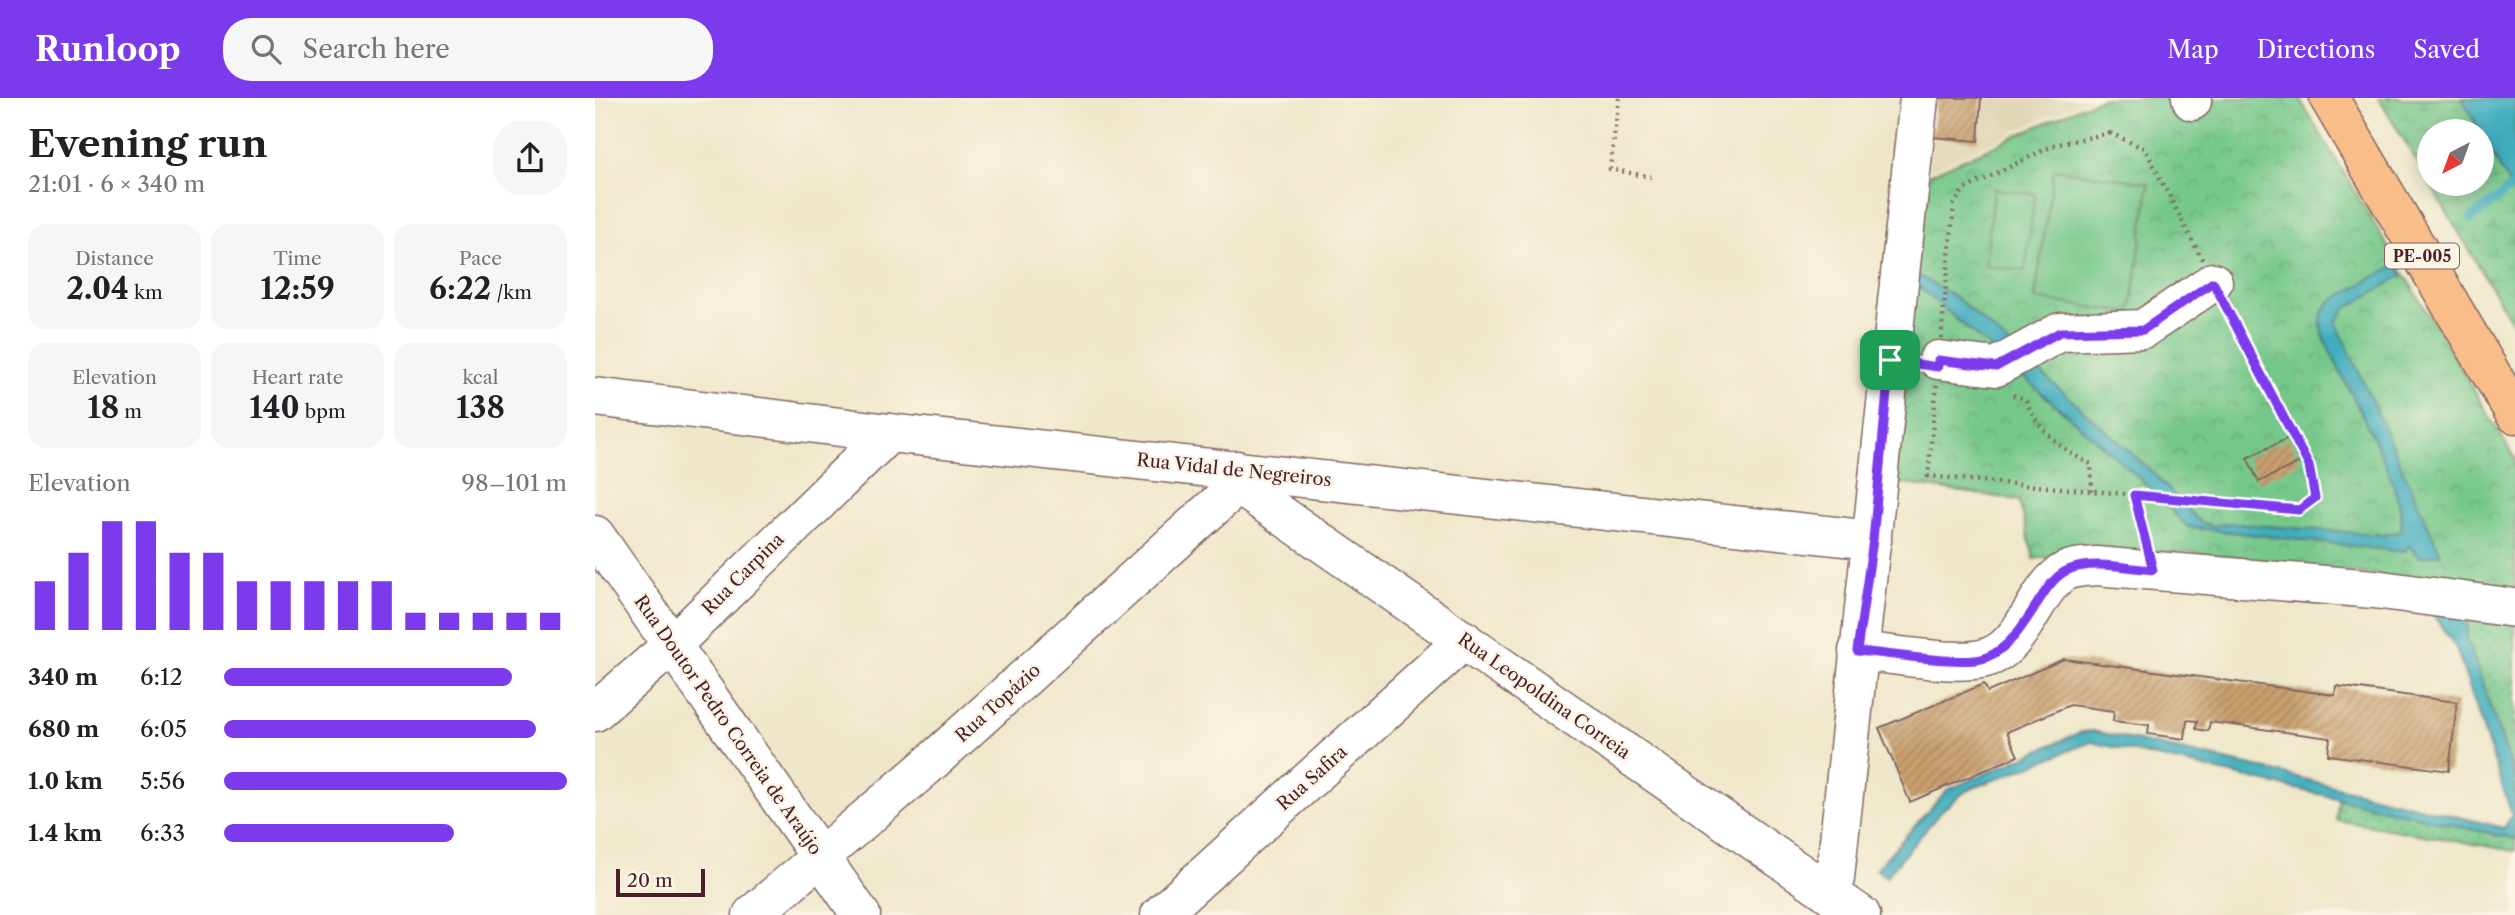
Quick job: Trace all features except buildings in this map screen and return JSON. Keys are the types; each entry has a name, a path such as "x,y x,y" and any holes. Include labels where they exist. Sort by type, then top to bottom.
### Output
{"main road":[{"name":"PE-005","path":"2329,98 2515,414"}],"street":[{"path":"1847,906 1857,651 1873,540 1919,98"},
{"path":"1890,360 1941,369 2010,370 2060,332 2143,330 2213,282"},
{"name":"Rua Vidal de Negreiros","path":"595,397 1238,477 1873,540"},
{"name":"Rua Carpina","path":"595,712 671,646 889,433"},
{"name":"Rua Leopoldina Correia","path":"1238,477 1464,640 1847,906"},
{"name":"Rua Topázio","path":"752,915 926,767 1238,477"},
{"name":"Rua Doutor Pedro Correia de Araújo","path":"595,536 861,915"},
{"path":"1857,651 1981,660 2001,651 2013,639 2055,579 2066,571 2096,566 2374,589 2515,608"},
{"name":"Rua Safira","path":"1160,915 1464,640"}],"path":[{"path":"1619,98 1610,169 1651,177"},
{"path":"2111,134 2145,149 2213,282 2309,466 2315,498 2299,510 1928,476 1941,369 1945,291 1954,204 1963,190 2054,145 2111,134"},
{"path":"2010,370 2031,415 2068,455 2091,464 2092,491"},
{"path":"2134,495 2153,570"}],"shaded area":[{"path":"1936,98 2089,98 1929,170"}],"green space":[{"path":"2101,98 2299,98 2515,459 2515,592 2191,552 2074,552 2034,559 2019,500 1877,480 1930,174"},
{"path":"2379,98 2462,98 2473,119 2417,119 2417,162"},
{"path":"2494,156 2515,195 2515,327 2437,196 2494,196"},
{"path":"2054,169 2149,183 2131,313 2035,299"},
{"path":"1994,189 2035,194 2025,271 1985,266"},
{"path":"2466,606 2515,617 2515,778 2467,639"},
{"path":"2339,798 2515,839 2515,851 2336,820"}],"water":[{"path":"2462,98 2515,98 2515,195 2494,157 2494,119 2473,119"},
{"path":"2397,264 2403,275 2344,310 2336,322 2441,554 2419,557 2409,546 2404,552 2188,527 2134,473 1916,284 1906,268 1957,298 2146,466 2200,522 2212,526 2228,523 2385,535 2401,531 2401,515 2396,495 2378,448 2326,343 2321,320 2331,301"},
{"path":"2429,601 2466,606 2467,639 2515,778 2515,839 2091,742 1966,791 1941,811 1886,877 1876,869 1947,790 2081,732 2093,731 2244,764 2504,828 2512,815 2456,648 2436,619"}],"waterway":[{"path":"2472,218 2515,185"}],"route":[{"path":"2213,282 2309,466 2315,498 2299,510 2134,495 2153,570 2096,566 2066,571 2055,579 2013,639 2001,651 1981,660 1857,651 1873,540 1890,360 1938,367 1938,360 1996,367 2023,349 2060,332 2143,330 2213,282"}]}
